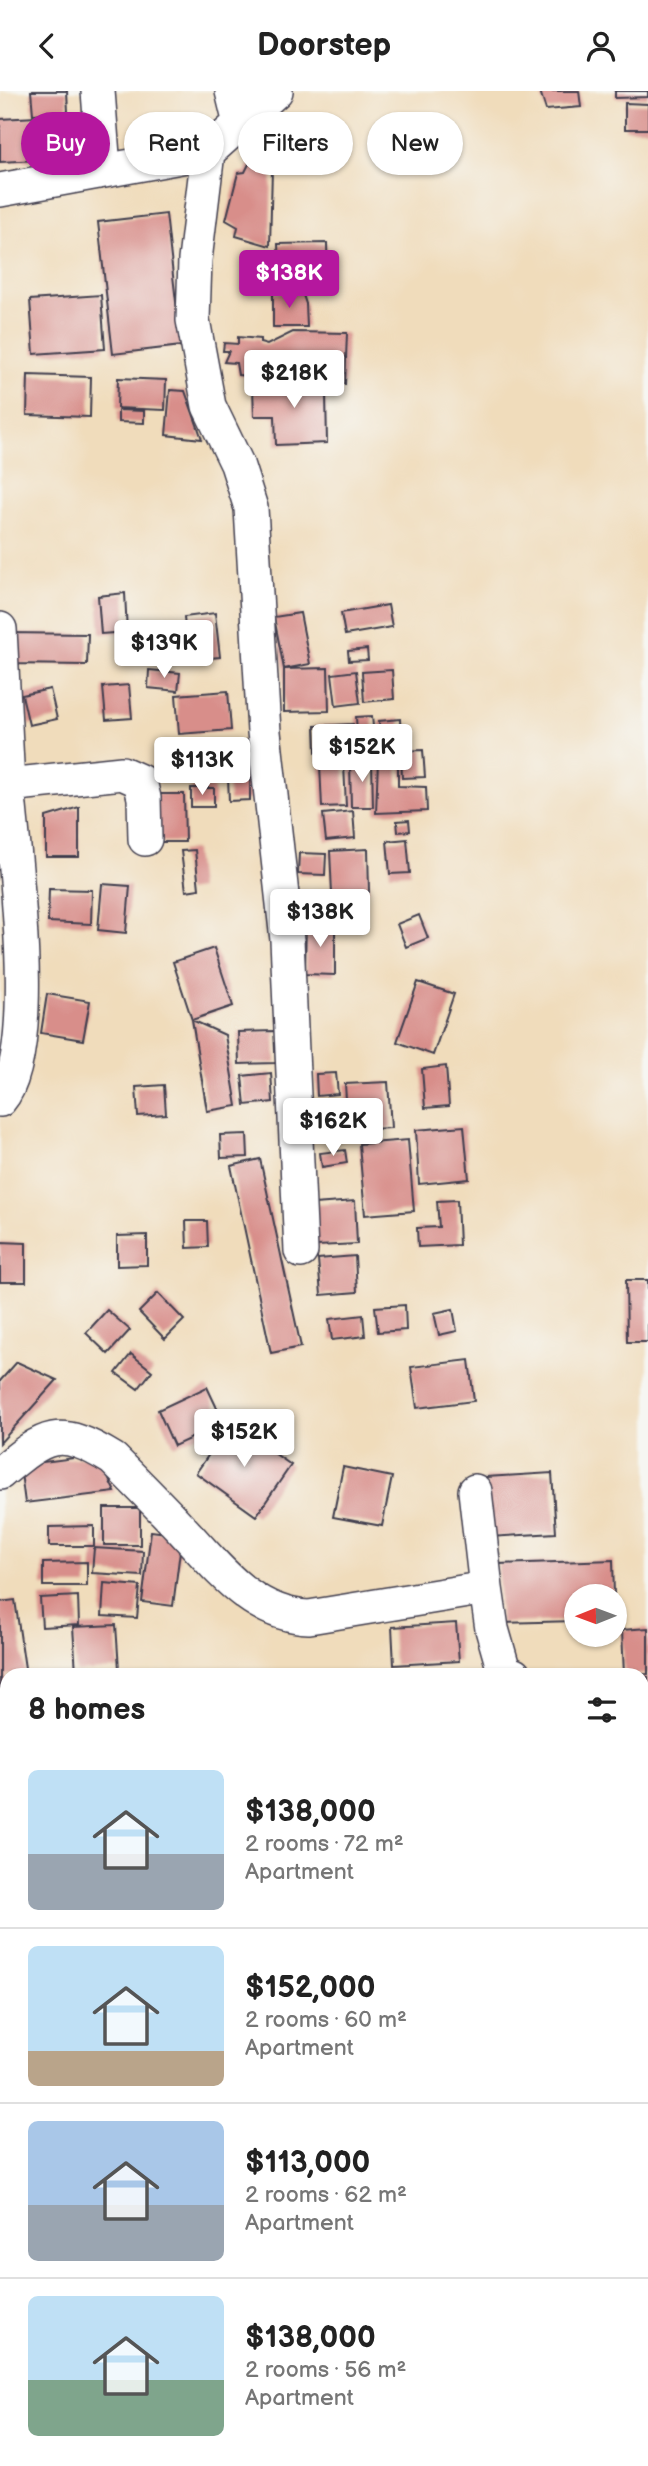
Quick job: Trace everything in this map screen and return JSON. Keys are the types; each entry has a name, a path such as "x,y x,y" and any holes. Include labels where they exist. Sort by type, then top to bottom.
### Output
{"street":[{"path":"97,91 99,112"},
{"path":"232,91 238,116"},
{"path":"253,112 276,91"},
{"path":"224,138 238,126"},
{"path":"0,190 74,175"},
{"path":"205,175 195,260 193,320 209,406 237,464 251,508 264,731 287,940 301,1251"},
{"path":"0,629 21,956 20,1031 15,1072 0,1100"},
{"path":"8,785 122,773 140,781 144,798 145,839"},
{"path":"0,1473 34,1444 50,1439 67,1438 92,1446 113,1459 219,1572 258,1603 286,1616 309,1617 486,1588"},
{"path":"475,1491 486,1588 503,1668"}],"building":[{"path":"31,91 67,91 68,112 33,112"},
{"path":"540,91 579,91 581,107 546,110"},
{"path":"615,91 648,91 648,97 615,98"},
{"path":"625,103 648,104 648,129 625,129"},
{"path":"21,118 21,161 0,162 0,119"},
{"path":"238,173 272,175 270,246 236,236 238,227 226,220"},
{"path":"166,214 181,346 113,354 98,222"},
{"path":"327,243 328,285 280,286 278,244"},
{"path":"302,292 306,304 307,327 273,327 273,293"},
{"path":"101,295 105,349 34,354 30,300"},
{"path":"293,332 347,333 345,384 332,384 315,374 272,370 271,378 238,375 236,363 224,362 229,351 223,351 224,343 238,344 238,337 260,339 260,343 267,345"},
{"path":"28,375 91,377 90,417 27,415"},
{"path":"312,376 326,394 327,443 276,445 275,416 254,416 253,387 272,386 276,377"},
{"path":"118,378 166,380 165,410 117,408"},
{"path":"170,390 185,391 202,439 166,435"},
{"path":"118,410 144,411 144,423 118,422"},
{"path":"125,593 127,632 101,634 98,596"},
{"path":"388,605 392,627 345,635 341,613"},
{"path":"215,613 220,657 188,660 184,617"},
{"path":"300,613 310,664 284,669 274,617"},
{"path":"147,631 170,631 169,662 147,662"},
{"path":"7,633 88,634 87,665 6,664"},
{"path":"367,649 368,660 349,661 348,651"},
{"path":"328,668 329,711 284,712 284,669"},
{"path":"149,670 180,673 178,691 148,688"},
{"path":"392,670 394,699 364,702 362,672"},
{"path":"356,671 360,703 336,706 332,674"},
{"path":"129,685 132,718 106,720 103,687"},
{"path":"50,689 57,719 29,725 22,695"},
{"path":"228,691 231,730 179,734 176,695"},
{"path":"372,716 375,748 358,749 356,717"},
{"path":"400,719 401,742 381,744 379,721"},
{"path":"353,724 354,750 316,752 315,726"},
{"path":"159,750 177,750 177,776 159,777"},
{"path":"423,750 425,777 402,778 401,751"},
{"path":"350,760 372,760 373,807 351,807"},
{"path":"378,760 398,761 398,786 426,787 427,811 376,813"},
{"path":"320,765 344,765 346,806 322,807"},
{"path":"228,778 250,778 250,800 229,801"},
{"path":"191,788 214,788 214,807 191,807"},
{"path":"155,794 184,794 185,842 157,842"},
{"path":"79,807 79,857 46,857 46,817"},
{"path":"353,811 355,838 326,841 323,814"},
{"path":"409,820 410,831 398,832 397,821"},
{"path":"407,839 410,873 390,874 387,841"},
{"path":"368,849 369,892 332,893 330,851"},
{"path":"195,850 199,889 186,891 181,851"},
{"path":"299,853 326,854 325,875 298,874"},
{"path":"102,884 130,886 126,933 98,930"},
{"path":"49,889 92,890 91,924 48,922"},
{"path":"419,915 428,938 406,947 397,924"},
{"path":"306,922 335,923 335,975 305,974"},
{"path":"214,948 233,1006 192,1020 173,962"},
{"path":"418,982 454,994 433,1055 397,1042"},
{"path":"47,994 90,1001 83,1040 41,1033"},
{"path":"192,1020 225,1035 237,1106 207,1111"},
{"path":"275,1031 276,1063 239,1064 238,1032"},
{"path":"446,1066 449,1106 425,1108 422,1069"},
{"path":"271,1073 273,1102 245,1105 242,1076"},
{"path":"336,1073 338,1094 317,1096 316,1074"},
{"path":"388,1082 391,1128 348,1130 345,1084"},
{"path":"164,1085 166,1114 138,1116 136,1087"},
{"path":"316,1109 320,1138 309,1139 304,1111"},
{"path":"464,1126 469,1179 419,1184 416,1130"},
{"path":"247,1134 248,1157 221,1158 220,1135"},
{"path":"408,1140 414,1211 365,1215 359,1144"},
{"path":"345,1150 347,1163 322,1167 320,1153"},
{"path":"260,1159 301,1347 271,1353 231,1166"},
{"path":"457,1200 459,1245 418,1247 417,1228 439,1227 437,1201"},
{"path":"355,1201 357,1244 317,1246 314,1204"},
{"path":"186,1221 207,1221 208,1247 187,1248"},
{"path":"147,1235 147,1265 117,1266 117,1236"},
{"path":"0,1242 26,1243 26,1282 0,1282"},
{"path":"355,1256 357,1292 321,1295 318,1259"},
{"path":"626,1280 648,1280 648,1342 627,1342"},
{"path":"158,1293 184,1320 165,1339 139,1312"},
{"path":"405,1305 406,1330 378,1332 375,1307"},
{"path":"453,1309 457,1331 439,1335 434,1313"},
{"path":"107,1310 130,1330 108,1354 86,1333"},
{"path":"363,1315 365,1336 332,1340 329,1319"},
{"path":"131,1354 152,1371 138,1389 116,1373"},
{"path":"469,1360 474,1401 417,1408 411,1367"},
{"path":"17,1362 57,1380 0,1443 0,1381"},
{"path":"207,1387 224,1423 174,1446 158,1410"},
{"path":"231,1423 291,1465 256,1516 196,1473"},
{"path":"97,1455 115,1492 25,1503 20,1465"},
{"path":"343,1467 392,1477 382,1526 333,1517"},
{"path":"552,1473 556,1533 489,1537 486,1477"},
{"path":"104,1508 140,1508 140,1545 104,1545"},
{"path":"94,1526 94,1546 49,1546 49,1527"},
{"path":"151,1531 182,1535 173,1606 142,1602"},
{"path":"94,1548 143,1551 142,1576 92,1573"},
{"path":"613,1560 614,1584 564,1584 564,1621 500,1623 498,1564"},
{"path":"87,1562 87,1586 43,1586 43,1563"},
{"path":"104,1583 140,1586 137,1618 102,1616"},
{"path":"78,1596 79,1625 42,1627 40,1598"},
{"path":"15,1600 25,1668 0,1668 0,1602"},
{"path":"456,1623 459,1661 394,1665 392,1627"},
{"path":"116,1625 119,1668 76,1668 73,1627"},
{"path":"648,1628 648,1668 624,1668 623,1647 627,1647 627,1630"}]}
